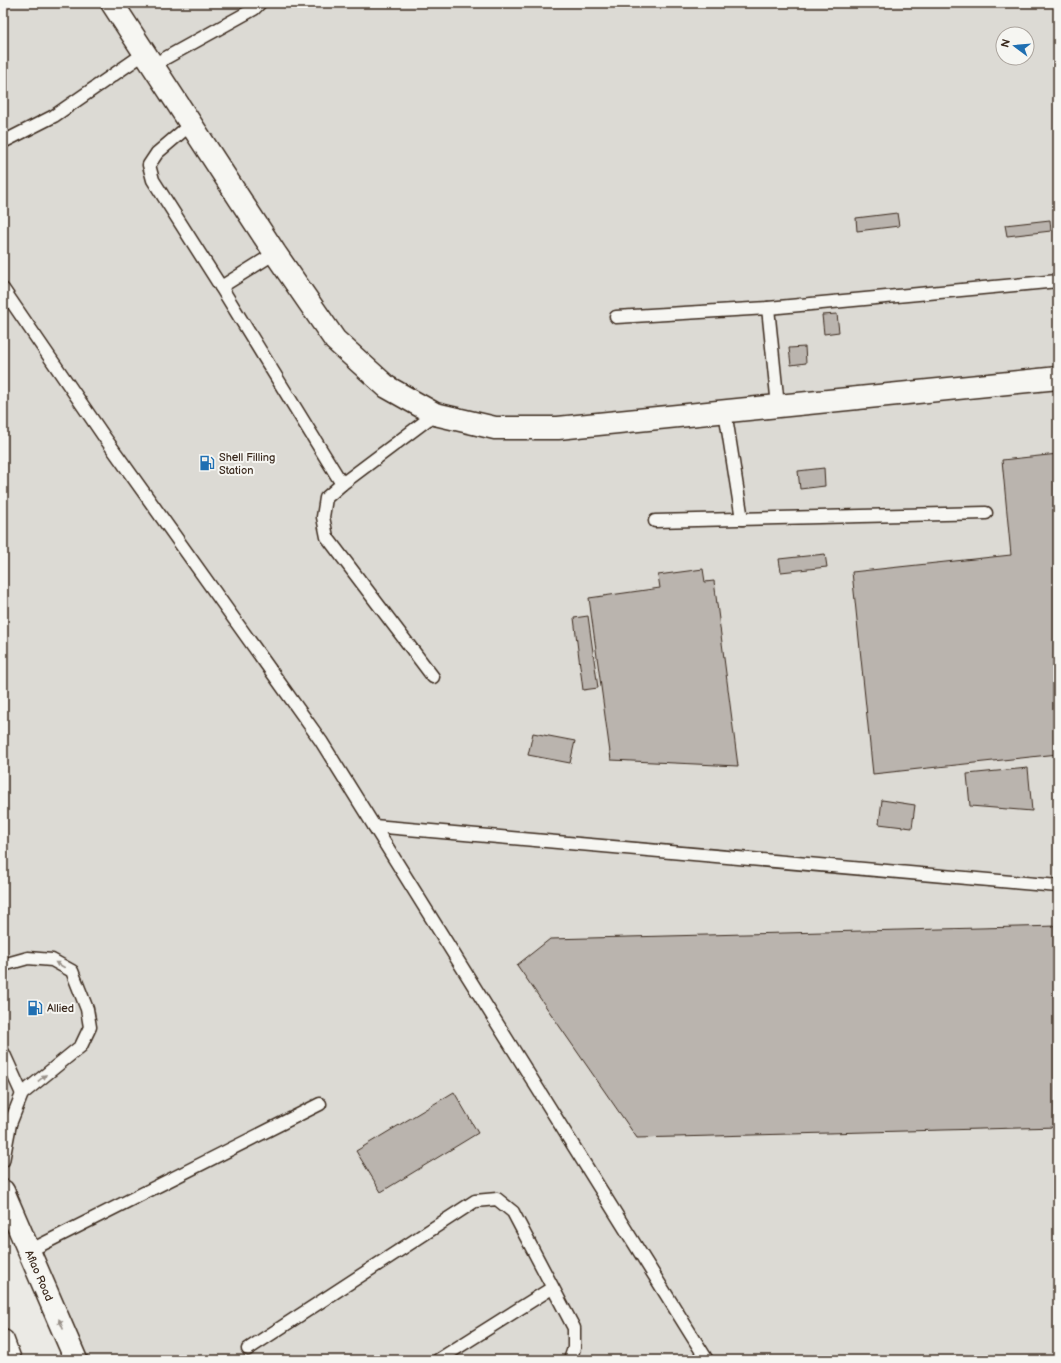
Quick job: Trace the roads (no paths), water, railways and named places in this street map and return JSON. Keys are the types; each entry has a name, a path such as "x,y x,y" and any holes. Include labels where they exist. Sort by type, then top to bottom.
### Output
{"main road":[{"path":"112,3 275,253 335,340 387,387 436,414 495,428 558,428 1058,378"},
{"name":"Aflao Road","path":"3,1191 76,1360"},
{"path":"3,1341 10,1360"}],"lane":[{"path":"3,142 54,116 149,59 254,9 260,3"},
{"path":"191,124 156,153 149,165 153,180 221,287 342,484"},
{"path":"221,287 275,253"},
{"path":"616,317 768,308 1058,281"},
{"path":"3,289 105,438 321,741 707,1360"},
{"path":"768,308 778,406"},
{"path":"725,411 742,519"},
{"path":"433,677 327,537 323,517 326,498 342,484 436,414"},
{"path":"655,521 986,512"},
{"path":"374,826 1058,886"},
{"path":"3,965 28,958 52,960 72,972 87,1009 90,1027 81,1046 22,1094 10,1124 3,1161"},
{"path":"3,1052 22,1094"},
{"path":"29,1251 320,1104"},
{"path":"248,1349 475,1202 497,1199 513,1212 574,1328 574,1348 570,1360"},
{"path":"438,1360 552,1288"}],"place":[{"name":"Shell Filling Station","path":"207,463"},
{"name":"Allied","path":"35,1008"}]}
